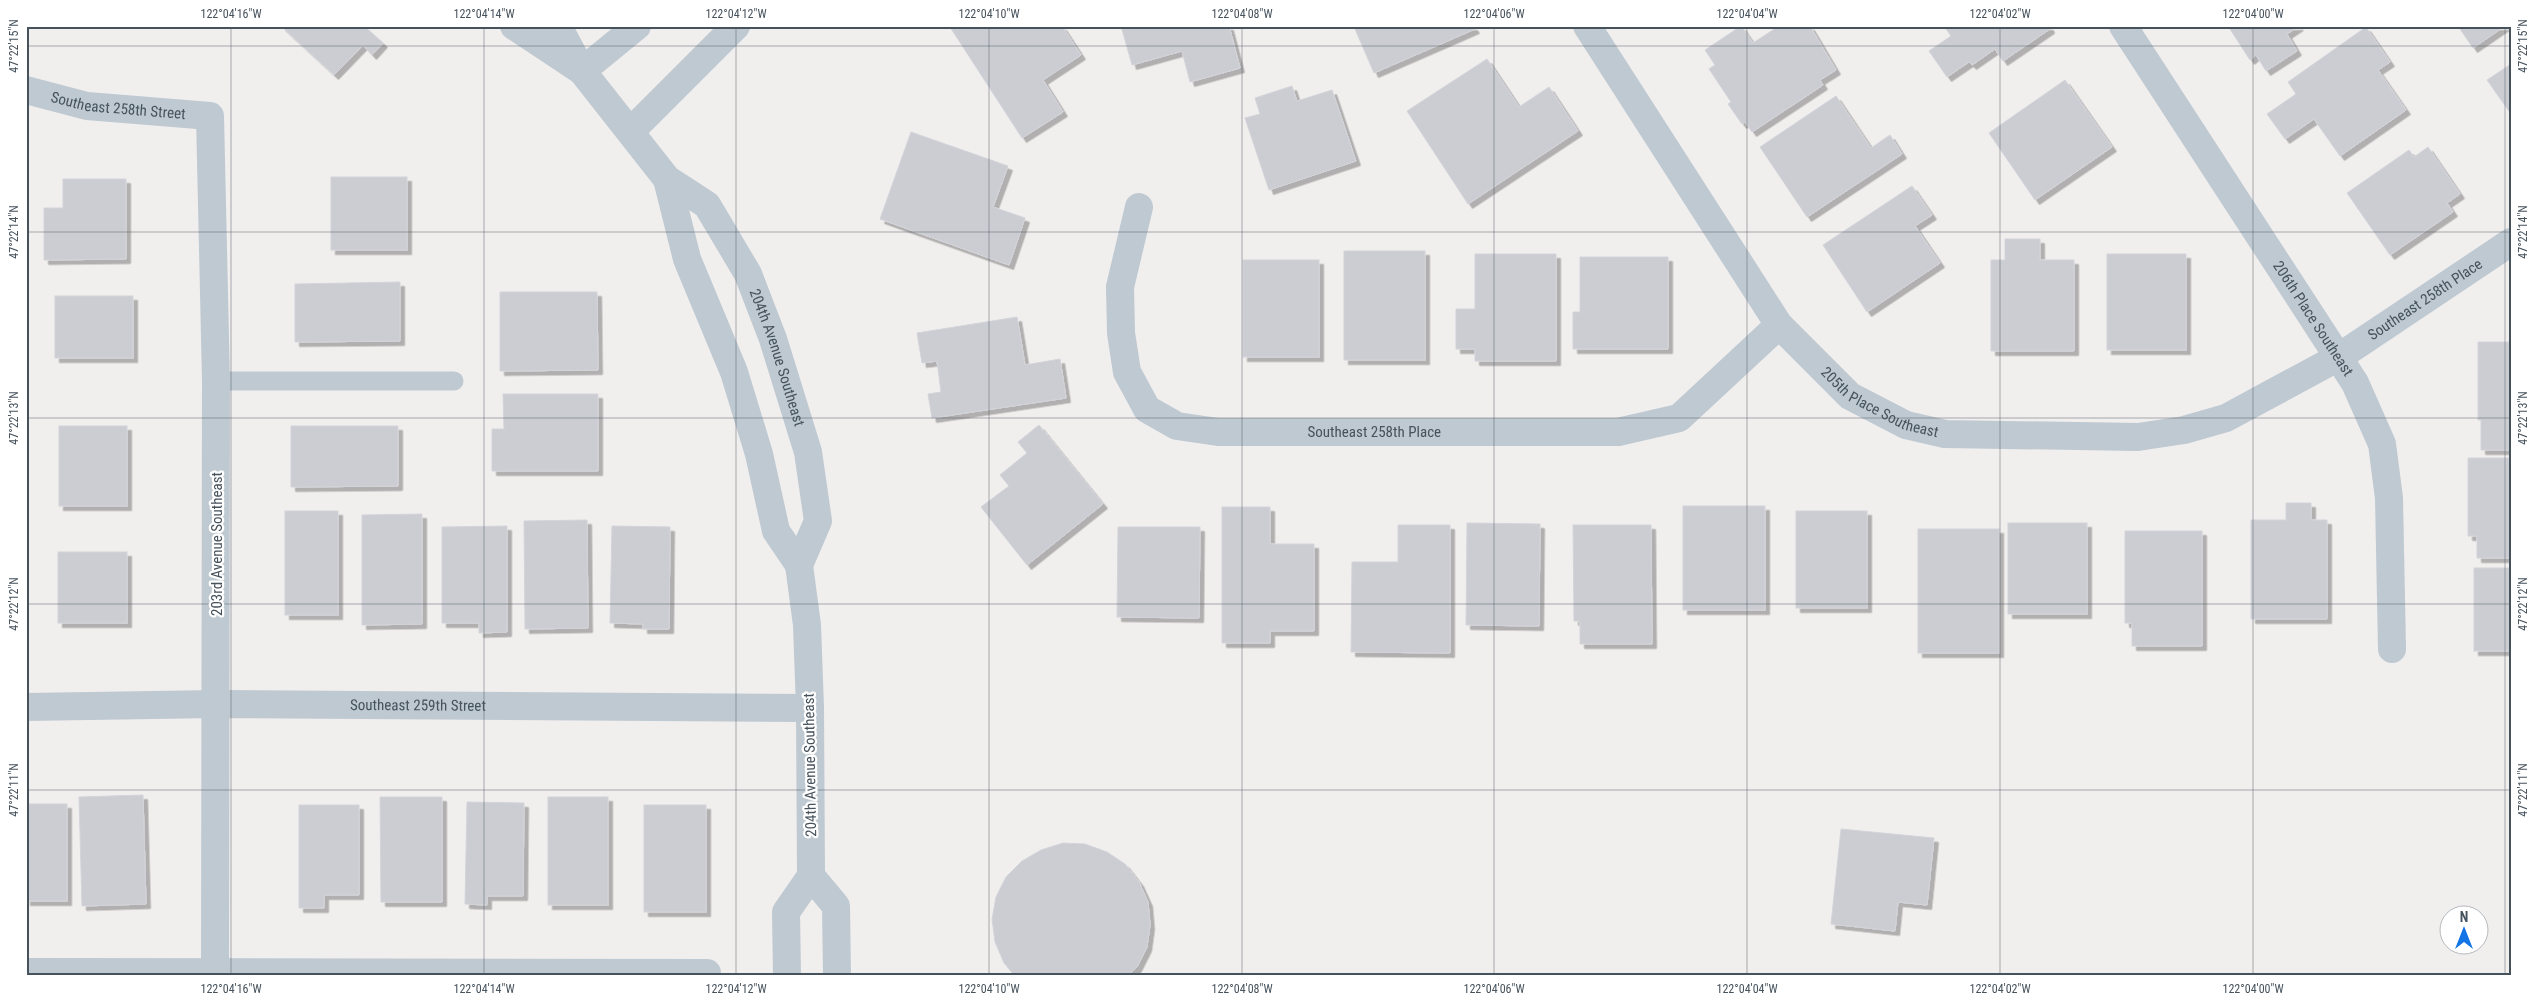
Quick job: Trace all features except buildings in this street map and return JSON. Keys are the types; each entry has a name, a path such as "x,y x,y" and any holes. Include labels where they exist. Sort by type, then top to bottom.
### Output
{"street":[{"name":"204th Avenue Southeast","path":"514,26 582,71"},
{"name":"204th Avenue Southeast","path":"558,26 582,71 667,179 707,205 748,274 776,348 808,452 818,521 799,565"},
{"path":"582,71 637,26"},
{"path":"631,131 736,26"},
{"name":"205th Place Southeast","path":"1587,26 1779,325 1850,396 1906,425 1945,434 2138,437 2184,430 2226,418 2339,357"},
{"name":"206th Place Southeast","path":"2123,26 2339,357 2355,384 2382,444 2389,498 2392,649"},
{"name":"Southeast 258th Street","path":"26,90 87,106 210,116"},
{"name":"203rd Avenue Southeast","path":"210,116 216,381 216,972"},
{"name":"204th Avenue Southeast","path":"667,179 687,259 734,372 759,454 776,531 799,565 807,624 810,708 811,876"},
{"name":"Southeast 258th Place","path":"1139,207 1120,287 1121,333 1127,372 1147,409 1177,426 1218,432 1618,432 1679,418 1779,325"},
{"name":"Southeast 258th Place","path":"2339,357 2511,242"},
{"name":"Southeast 259th Street","path":"26,707 217,704 810,708"},
{"path":"787,976 786,912 811,876 836,906 837,976"},
{"path":"26,972 707,973"}],"lane":[{"path":"216,381 454,381"}]}
